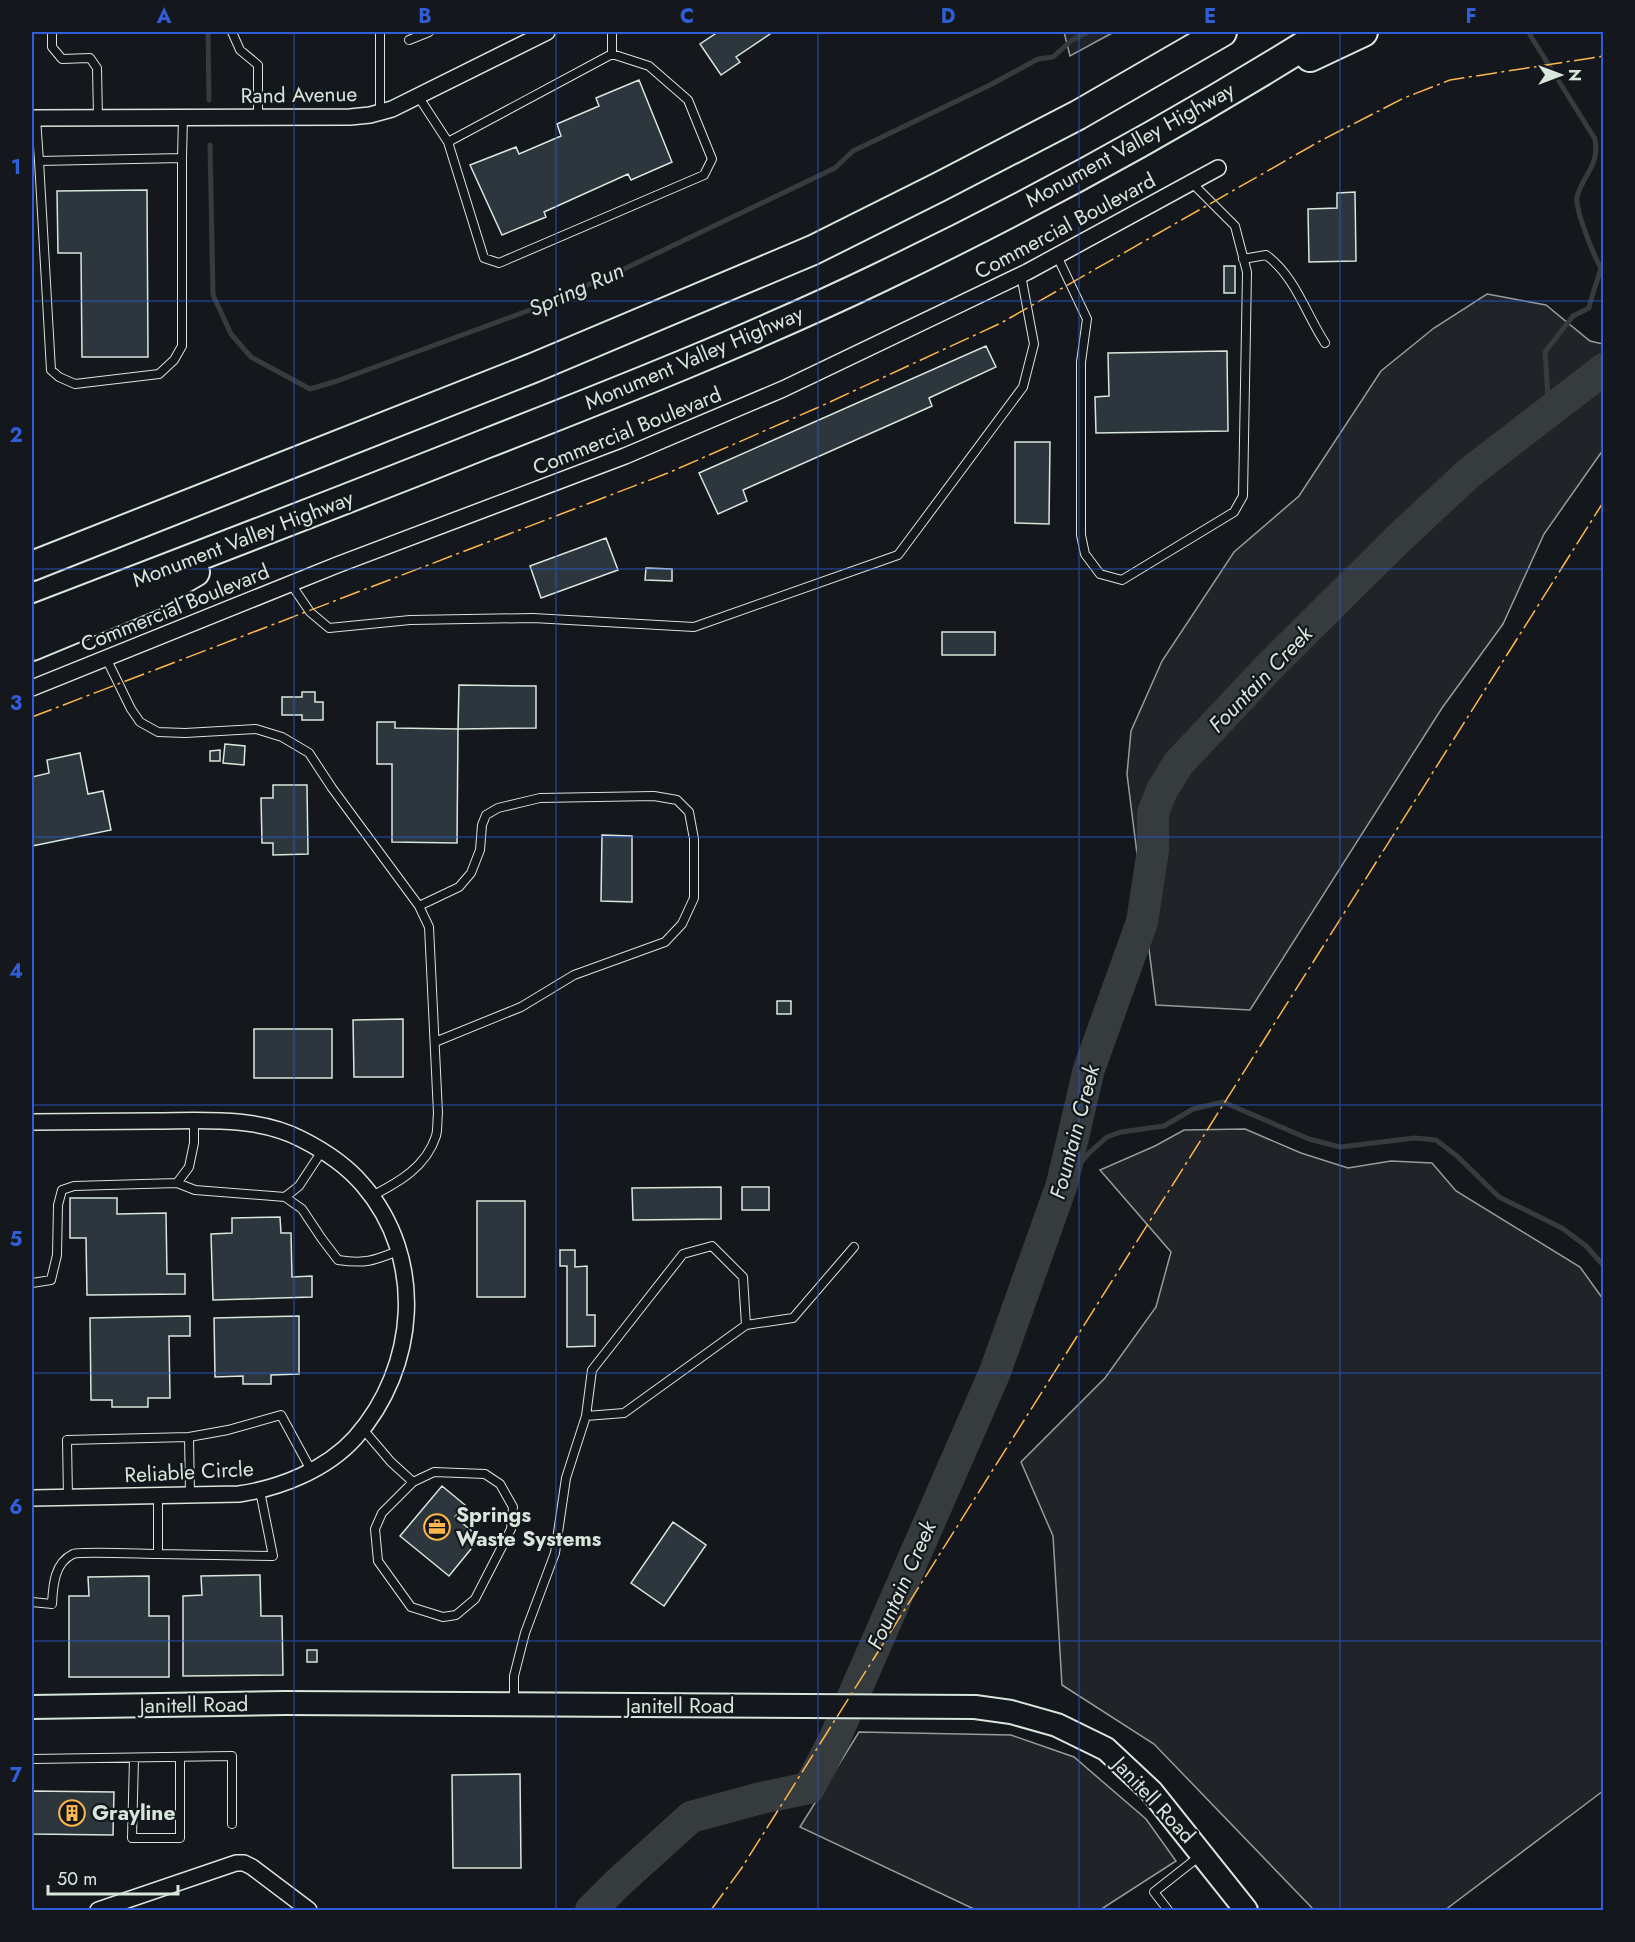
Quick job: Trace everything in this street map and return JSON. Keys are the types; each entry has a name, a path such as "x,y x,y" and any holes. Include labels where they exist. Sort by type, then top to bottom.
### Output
{"highway":[{"path":"32,566 533,368 813,250 1078,115 1222,32"},
{"name":"Monument Valley Highway","path":"32,620 258,534 638,384 869,282 1000,216 1204,106 1326,32"},
{"path":"1204,106 1363,32"},
{"path":"32,646 155,595 258,534"}],"street":[{"name":"Rand Avenue","path":"34,118 350,117 380,112 392,109 547,32"},
{"name":"Commercial Boulevard","path":"32,688 291,584 625,456 783,389 1021,275 1218,168"},
{"name":"Reliable Circle","path":"32,1122 240,1122 278,1130 300,1138 350,1172 372,1196 387,1220 399,1251 407,1301 403,1346 387,1391 355,1438 335,1455 311,1470 261,1491 238,1494 32,1498"},
{"name":"Janitell Road","path":"32,1707 285,1703 975,1707 1011,1712 1057,1725 1106,1749 1152,1792 1246,1911"},
{"path":"98,1911 236,1863 244,1863 309,1911"}],"lane":[{"path":"52,32 52,47 62,59 90,58 97,68 98,118"},
{"path":"232,32 240,50 258,65 258,117"},
{"path":"380,32 380,112"},
{"path":"410,40 429,32"},
{"path":"612,32 612,54"},
{"path":"418,96 448,142 484,258 499,263 704,175 712,159 688,100 649,66 612,54 448,142"},
{"path":"34,118 39,161 51,370 59,377 75,384 159,374 174,360 182,346 183,117"},
{"path":"39,161 182,158"},
{"path":"1057,256 1087,319 1081,362 1081,535 1085,554 1100,574 1122,580 1234,512 1243,496 1246,272 1235,226 1192,183"},
{"path":"1243,259 1266,255 1276,263 1289,278 1325,343"},
{"path":"291,584 310,612 329,628 410,620 533,618 694,627 898,555 1023,387 1034,344 1021,275"},
{"path":"106,658 131,709 140,722 158,732 185,733 256,729 282,737 309,753 419,906 429,927 438,1113 436,1136 422,1161 402,1180 372,1196"},
{"path":"419,906 459,887 471,873 480,850 482,825 486,815 498,808 540,798 654,796 677,800 689,812 694,839 694,898 682,924 665,942 574,975 521,1007 435,1042"},
{"path":"177,1183 189,1167 194,1143 194,1121"},
{"path":"285,1197 299,1186 322,1152"},
{"path":"32,1283 51,1280 57,1255 58,1205 62,1190 74,1186 177,1183 195,1190 285,1197 302,1209 338,1260 359,1263 399,1251"},
{"path":"514,1705 514,1676 525,1633 555,1553 566,1478 586,1416 592,1370 683,1254 712,1246 743,1277 746,1325"},
{"path":"586,1416 624,1413 746,1325 793,1318 854,1247"},
{"path":"68,1498 67,1440 189,1437 228,1430 281,1415 311,1470"},
{"path":"362,1428 391,1462 413,1482"},
{"path":"189,1437 190,1495"},
{"path":"434,1472 485,1474 500,1484 513,1507 511,1529 475,1599 456,1615 443,1617 411,1607 378,1561 375,1529 382,1513 413,1482 434,1472"},
{"path":"32,1602 51,1604 54,1578 63,1563 74,1554 273,1556 261,1491"},
{"path":"158,1496 158,1554"},
{"path":"32,1759 232,1756 232,1824"},
{"path":"134,1758 132,1838 180,1838 180,1757"},
{"path":"1168,1911 1154,1892 1202,1854"}],"shaded area":[{"path":"1064,32 1114,32 1070,56"},
{"path":"1487,294 1546,305 1590,341 1603,344 1603,450 1544,534 1503,624 1442,708 1250,1010 1156,1005 1127,774 1131,731 1162,661 1234,552 1299,496 1381,371 1434,328"},
{"path":"1245,1129 1301,1153 1348,1168 1391,1161 1432,1163 1456,1191 1580,1267 1603,1299 1603,1791 1445,1910 1314,1910 1154,1744 1062,1685 1053,1536 1021,1462 1105,1378 1156,1307 1171,1252 1100,1170 1155,1146 1184,1130"},
{"path":"859,1732 1011,1735 1074,1757 1146,1819 1176,1861 1100,1910 976,1910 800,1827"}],"building":[{"path":"718,32 773,32 736,57 740,62 721,75 700,44"},
{"path":"639,80 672,162 631,180 628,174 544,212 546,217 502,235 470,165 516,147 519,154 561,136 557,124 599,106 596,98"},
{"path":"147,190 148,357 82,357 81,253 58,253 57,191"},
{"path":"1355,192 1356,261 1309,262 1308,209 1337,208 1337,193"},
{"path":"1224,266 1235,266 1235,293 1224,293"},
{"path":"986,346 996,367 929,398 932,406 743,490 747,501 718,514 699,473"},
{"path":"1227,351 1228,431 1096,433 1095,397 1109,396 1108,353"},
{"path":"1015,442 1050,442 1049,524 1015,523"},
{"path":"606,538 618,570 541,598 530,566"},
{"path":"646,568 672,569 672,581 645,580"},
{"path":"942,632 995,632 995,655 942,655"},
{"path":"459,685 536,686 536,728 458,729"},
{"path":"302,692 315,692 315,702 323,702 323,720 302,720 302,715 282,715 282,697 302,697"},
{"path":"377,722 395,722 395,728 458,729 457,843 392,842 392,764 377,764"},
{"path":"225,744 245,746 244,765 223,763"},
{"path":"220,750 220,761 210,761 210,751"},
{"path":"80,753 88,794 103,791 111,830 32,846 32,777 49,773 47,760"},
{"path":"273,785 307,785 308,854 273,855 273,843 262,843 261,798 273,798"},
{"path":"602,835 632,836 632,902 601,901"},
{"path":"777,1001 791,1001 791,1014 777,1014"},
{"path":"403,1019 403,1077 354,1077 353,1020"},
{"path":"254,1029 332,1029 332,1078 254,1078"},
{"path":"721,1187 721,1219 633,1220 632,1188"},
{"path":"742,1187 769,1187 769,1210 742,1210"},
{"path":"70,1198 117,1198 117,1214 166,1213 167,1274 185,1274 185,1294 87,1295 86,1238 70,1238"},
{"path":"477,1201 525,1201 525,1297 477,1297"},
{"path":"280,1217 281,1233 291,1233 292,1277 312,1276 312,1297 213,1300 211,1234 232,1233 232,1218"},
{"path":"560,1250 575,1250 575,1267 587,1266 587,1315 595,1315 595,1346 567,1347 567,1266 560,1266"},
{"path":"190,1316 190,1336 169,1336 170,1398 148,1398 148,1407 112,1407 112,1400 91,1400 90,1318"},
{"path":"299,1316 299,1374 271,1375 271,1384 243,1384 243,1376 215,1377 214,1318"},
{"name":"Springs Waste Systems","path":"442,1486 465,1505 455,1517 480,1538 449,1576 400,1536"},
{"path":"673,1522 706,1545 664,1606 631,1583"},
{"path":"260,1575 261,1616 282,1616 283,1675 183,1676 183,1596 202,1595 201,1576"},
{"path":"149,1576 149,1616 169,1616 169,1677 69,1677 69,1596 89,1596 88,1577"},
{"path":"307,1650 317,1650 317,1662 307,1662"},
{"path":"520,1774 521,1868 453,1868 452,1775"},
{"name":"Grayline","path":"32,1791 114,1792 113,1835 32,1834"}],"waterway":[{"name":"Spring Run","path":"208,32 209,100"},
{"name":"Spring Run","path":"210,145 213,295 231,334 251,357 310,389 538,307 624,269 835,168 853,151 990,85 1038,59 1053,57 1072,40 1088,32"},
{"name":"Spring Run","path":"1530,35 1595,139 1596,148 1593,163 1580,189 1577,203 1586,233 1601,268 1589,308 1573,316 1545,352 1549,412"},
{"name":"Fountain Creek","path":"591,1910 691,1817 809,1788 834,1740 995,1372 1062,1184 1089,1069 1142,922 1153,850 1153,813 1162,790 1178,764 1269,667 1397,540 1469,473 1604,369"},
{"path":"1062,1184 1089,1153 1107,1137 1121,1132 1164,1126 1193,1109 1223,1102 1309,1139 1340,1147 1415,1138 1436,1140 1457,1156 1499,1197 1562,1228 1586,1246 1604,1266"}],"power":[{"path":"32,717 668,473 819,407 1001,323 1320,141 1404,98 1450,80 1604,56"},
{"path":"711,1910 741,1869 1604,501"}],"place":[{"name":"Springs Waste Systems","path":"437,1527"},
{"name":"Grayline","path":"72,1813"}]}
